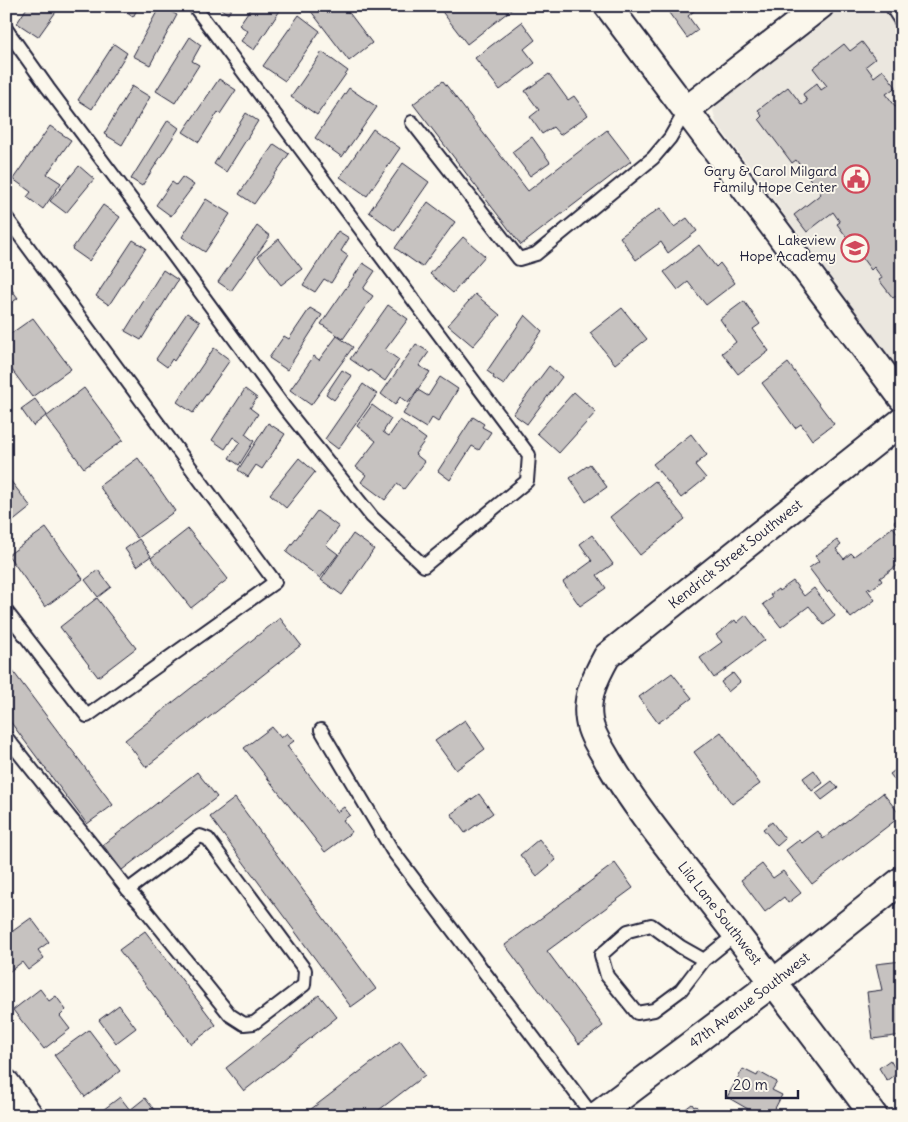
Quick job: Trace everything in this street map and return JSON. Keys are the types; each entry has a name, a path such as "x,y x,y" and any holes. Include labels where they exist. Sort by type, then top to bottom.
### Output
{"street":[{"path":"608,6 902,398"},
{"path":"686,110 820,6"},
{"name":"Kendrick Street Southwest","path":"589,699 595,677 607,656 902,421"},
{"name":"Lila Lane Southwest","path":"589,699 589,720 593,735 621,782 656,831 774,982 874,1116"},
{"name":"47th Avenue Southwest","path":"594,1116 774,982 902,880"},
{"path":"6,1083 30,1116"}],"lane":[{"path":"6,29 285,408 372,517 424,566 527,482 529,455 194,6"},
{"path":"891,6 902,23"},
{"path":"412,122 519,259 536,254 653,158 670,138 686,110"},
{"path":"6,217 275,582 87,716 6,611"},
{"path":"321,730 392,850 594,1116"},
{"path":"6,737 128,890 230,1015 244,1024 254,1023 304,985 305,970 208,839 200,836 128,890"},
{"path":"704,960 681,947 652,925 628,932 601,955 607,976 638,1013 654,1010 680,990 704,960 736,934"}],"shaded area":[{"name":"Lakeview Hope Academy","path":"844,6 902,6 902,374 716,122 713,110 724,94"}],"building":[{"path":"28,6 60,6 38,37 17,23"},
{"path":"117,6 139,6 133,17"},
{"path":"160,6 177,15 150,65 133,56"},
{"path":"217,6 233,6 228,14"},
{"path":"252,6 283,6 254,50 241,41 248,31 239,25"},
{"path":"307,6 344,6 372,43 349,61"},
{"path":"444,6 516,6 467,44 440,9"},
{"path":"664,6 700,6 688,16 698,30 687,38"},
{"path":"299,15 320,31 285,81 263,66"},
{"path":"522,22 535,40 524,49 535,63 500,90 475,58"},
{"path":"190,37 201,45 192,61 199,65 175,103 156,91"},
{"name":"Gary & Carol Milgard Family Hope Center","path":"862,42 875,59 866,66 874,77 883,70 896,87 886,94 902,115 902,303 896,296 893,298 879,280 882,278 874,267 871,270 837,224 840,222 833,212 807,232 794,215 821,194 796,160 792,163 759,119 762,116 758,110 788,87 802,105 807,101 803,94 817,83 821,90 827,86 813,68 844,44 850,51"},
{"path":"114,44 127,53 92,109 78,100"},
{"path":"322,52 348,71 317,115 291,97"},
{"path":"549,74 568,100 574,96 588,115 560,135 553,127 542,134 530,117 539,110 525,91"},
{"path":"219,79 236,90 220,114 218,112 199,142 183,132"},
{"path":"443,81 528,191 607,130 631,161 521,245 413,104"},
{"path":"132,86 150,97 122,145 104,134"},
{"path":"349,88 377,107 342,157 315,138"},
{"path":"246,113 258,121 226,172 214,164"},
{"path":"168,120 179,128 142,186 131,179"},
{"path":"50,126 71,140 47,174 61,183 43,209 27,197 31,192 13,179"},
{"path":"373,129 400,148 367,196 340,177"},
{"path":"532,137 550,162 530,176 512,152"},
{"path":"274,144 289,154 254,204 239,194"},
{"path":"403,163 429,182 395,231 369,212"},
{"path":"79,166 94,179 66,213 50,201"},
{"path":"182,177 194,185 171,216 156,205 172,182 176,185"},
{"path":"206,199 230,214 205,252 182,237"},
{"path":"428,202 455,222 422,267 395,248"},
{"path":"103,205 120,217 89,261 72,249"},
{"path":"660,208 674,227 687,218 697,231 668,253 661,242 636,260 620,237"},
{"path":"257,226 270,236 231,291 218,282"},
{"path":"338,231 349,238 341,251 348,256 331,283 324,279 315,292 303,285"},
{"path":"463,237 485,256 453,293 430,274"},
{"path":"279,239 302,269 281,285 258,256"},
{"path":"133,240 146,248 109,305 96,296"},
{"path":"699,245 716,267 720,263 735,283 706,305 688,282 678,290 664,272"},
{"path":"363,263 375,271 363,289 373,296 343,339 321,324"},
{"path":"163,270 178,280 141,340 125,331"},
{"path":"6,282 18,298 6,307"},
{"path":"475,294 500,315 473,346 448,325"},
{"path":"744,301 760,324 753,329 769,351 738,374 722,353 736,342 720,319"},
{"path":"388,305 408,319 385,350 399,360 385,381 350,359"},
{"path":"310,308 322,315 287,370 269,358 284,336 289,339"},
{"path":"622,308 647,339 615,364 590,333"},
{"path":"187,313 200,322 174,361 172,359 167,367 156,359"},
{"path":"525,315 542,331 504,385 493,378 494,376 487,371"},
{"path":"33,318 71,369 32,397 6,362 6,337"},
{"path":"337,336 353,347 311,405 290,390 314,356 319,360"},
{"path":"416,344 429,352 419,366 430,372 408,403 400,397 395,405 381,394"},
{"path":"214,348 230,360 193,413 177,402"},
{"path":"788,363 834,424 812,440 801,424 795,428 762,383"},
{"path":"549,366 562,377 527,424 513,414"},
{"path":"342,370 352,376 334,400 326,394"},
{"path":"440,377 458,389 438,422 432,418 426,428 403,414 418,390 428,396"},
{"path":"363,384 377,394 338,449 325,439"},
{"path":"84,388 123,440 84,468 46,417"},
{"path":"245,389 257,398 250,408 258,414 245,434 254,441 239,465 229,458 240,442 233,437 225,449 212,440"},
{"path":"574,392 596,412 559,453 537,433"},
{"path":"35,399 47,415 33,426 21,409"},
{"path":"372,405 391,419 383,432 389,436 400,420 426,439 415,454 425,462 404,489 397,484 385,500 361,482 366,475 356,467 376,441 357,426"},
{"path":"473,417 484,424 482,427 491,432 479,450 472,446 450,480 438,471"},
{"path":"268,423 285,434 262,469 256,465 248,477 238,470"},
{"path":"691,434 707,455 695,465 706,478 681,498 653,464"},
{"path":"138,458 175,511 137,538 99,486"},
{"path":"299,458 315,472 286,508 270,494"},
{"path":"590,464 607,487 586,502 570,478"},
{"path":"6,475 31,507 6,527"},
{"path":"655,481 685,519 640,555 610,517"},
{"path":"317,511 339,527 326,545 338,554 320,578 286,552"},
{"path":"902,516 902,532 894,522"},
{"path":"893,527 902,539 902,570 898,565 880,578 882,581 870,590 869,588 867,589 875,600 851,618 829,590 827,592 809,568 819,561 815,556 837,540 841,545 836,549 844,559 851,553 854,556"},
{"path":"46,528 83,579 45,607 8,555"},
{"path":"188,529 228,579 191,608 151,558"},
{"path":"353,534 374,549 342,595 321,580"},
{"path":"592,535 613,564 597,575 606,588 580,606 563,582 592,561 580,544"},
{"path":"139,539 151,556 137,566 125,549"},
{"path":"98,570 111,587 98,597 85,580"},
{"path":"793,581 804,596 814,588 835,616 824,625 809,606 781,627 763,604 772,598 770,595"},
{"path":"97,598 136,648 98,677 60,627"},
{"path":"746,615 765,640 714,678 700,658 722,642 716,635 735,620 737,623"},
{"path":"280,618 301,645 146,767 125,740"},
{"path":"6,662 113,805 87,824 6,716"},
{"path":"672,673 692,698 658,723 639,697"},
{"path":"733,673 740,682 728,692 721,682"},
{"path":"465,720 485,749 456,770 435,741"},
{"path":"272,727 281,738 287,733 294,741 287,746 337,812 344,807 350,815 343,820 352,832 325,852 244,748"},
{"path":"721,732 760,784 732,804 694,752"},
{"path":"902,765 902,789 890,774"},
{"path":"814,770 823,783 812,791 803,778"},
{"path":"197,772 217,797 122,870 103,845"},
{"path":"832,781 838,788 822,800 816,793"},
{"path":"883,793 901,816 812,884 786,850 799,840 802,843 818,831 823,839"},
{"path":"479,794 493,813 465,833 451,814"},
{"path":"235,798 376,989 351,1007 210,817"},
{"path":"772,822 785,839 777,846 763,829"},
{"path":"539,839 556,860 537,876 520,855"},
{"path":"615,863 633,888 547,951 603,1026 579,1044 505,945"},
{"path":"762,864 773,878 783,871 801,893 788,903 784,897 765,912 741,880"},
{"path":"31,918 49,942 38,950 44,958 28,970 22,962 6,974 6,936"},
{"path":"145,931 216,1025 191,1044 119,950"},
{"path":"902,961 902,1035 873,1039 867,992 882,990 876,964"},
{"path":"40,989 49,1001 56,996 66,1010 60,1016 70,1029 44,1049 13,1010"},
{"path":"319,995 337,1017 244,1091 226,1068"},
{"path":"119,1005 136,1028 116,1043 99,1020"},
{"path":"89,1030 120,1071 85,1097 54,1055"},
{"path":"400,1041 425,1075 371,1116 302,1116"},
{"path":"890,1060 898,1073 887,1081 879,1068"},
{"path":"743,1069 757,1076 759,1072 777,1082 772,1090 782,1095 771,1116 760,1116 727,1097"},
{"path":"120,1097 130,1110 145,1098 159,1116 95,1116"},
{"path":"692,1104 694,1107 696,1106 703,1116 676,1116"}],"place":[{"name":"Gary & Carol Milgard Family Hope Center","path":"856,179"},
{"name":"Lakeview Hope Academy","path":"855,248"}]}
